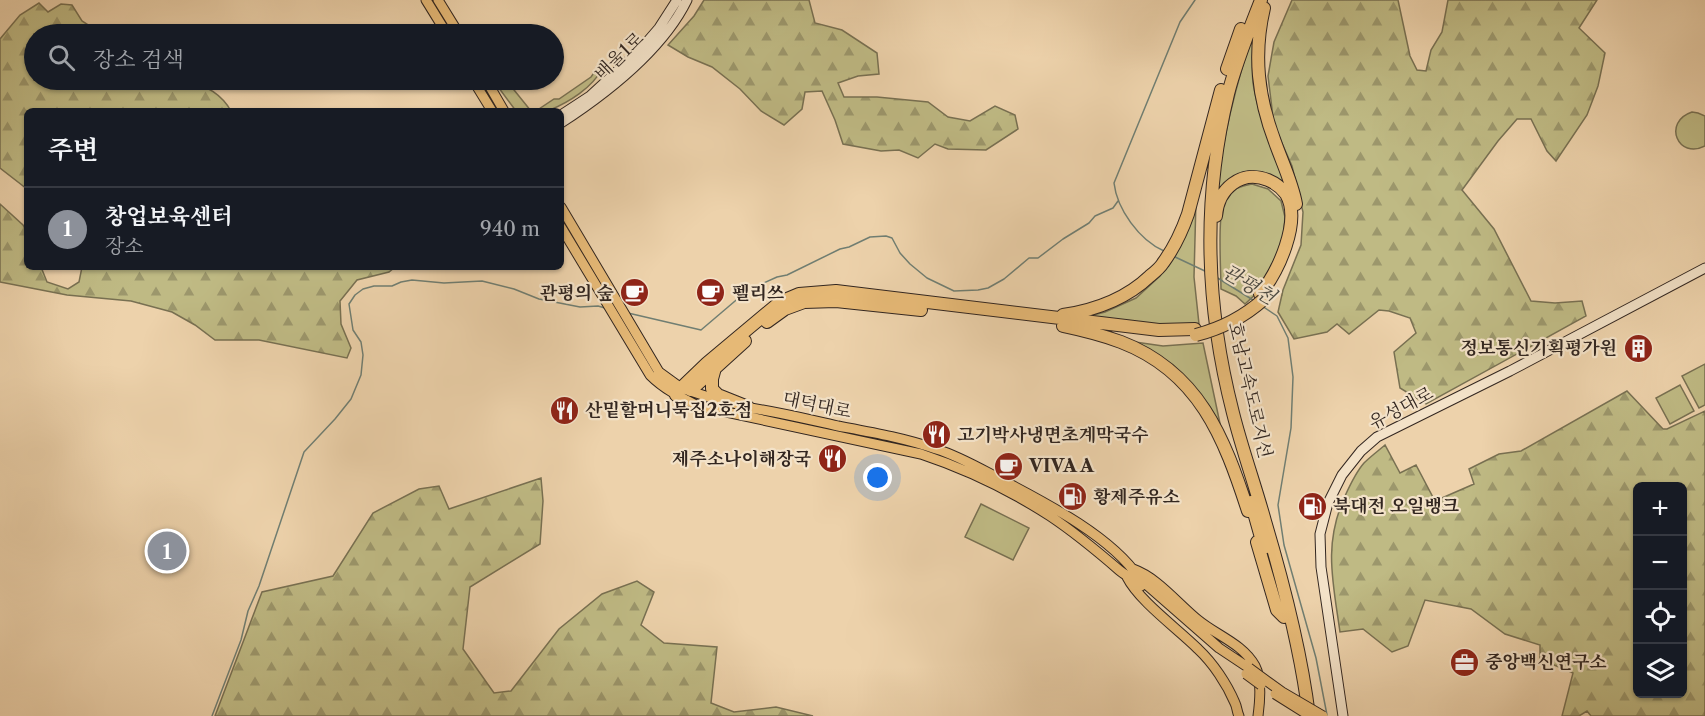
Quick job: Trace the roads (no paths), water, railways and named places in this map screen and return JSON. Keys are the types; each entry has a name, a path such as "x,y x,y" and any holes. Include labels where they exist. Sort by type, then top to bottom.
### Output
{"highway":[{"name":"호남고속도로지선","path":"1252,0 1231,55 1221,90 1208,156 1204,192 1212,297 1221,361 1232,412 1266,522 1291,616 1310,716"},
{"name":"호남고속도로지선","path":"1210,261 1211,193 1221,124 1239,59 1261,0"},
{"path":"682,392 716,368 785,309 804,302 836,301 1158,336 1216,330 1251,310 1280,277 1289,258 1297,219 1295,198 1264,111 1258,79 1259,29 1266,0"},
{"path":"1041,316 1078,313 1113,302 1134,290 1162,265 1175,244 1188,214 1221,90"},
{"path":"1210,261 1217,209 1225,189 1246,177 1263,178 1276,184 1288,198 1290,226 1278,265 1262,296"},
{"path":"682,392 707,363 780,302 799,294 817,291 836,291 1159,330 1196,332"},
{"name":"호남고속도로지선","path":"1212,297 1210,345 1218,385 1284,617 1300,716"},
{"path":"1063,326 1120,342 1145,354 1177,376 1201,404 1217,429 1235,470 1277,610 1284,617"},
{"path":"716,368 712,388 718,395 748,408"}],"main road":[{"path":"426,0 441,24"},
{"path":"438,0 453,24"},
{"name":"배울1로","path":"564,113 590,96 640,50 659,28 677,0"},
{"name":"배울1로","path":"564,121 593,102 652,50 687,0"},
{"path":"479,90 490,108"},
{"path":"492,90 504,108"},
{"name":"대덕대로","path":"564,212 659,372 698,406 921,454 952,464 992,483 1049,515 1139,578 1247,671"},
{"name":"대덕대로","path":"564,232 650,375 660,385 748,408 895,438 945,452 984,470 1065,514 1106,545 1130,573 1131,585 1201,651 1236,704 1239,716"},
{"name":"유성대로","path":"1343,716 1321,567 1320,534 1328,503 1342,475 1361,450 1377,437 1510,371 1705,268"},
{"name":"대덕대로","path":"1130,573 1145,573 1199,621 1246,653 1258,671 1260,689 1258,716"},
{"path":"1247,671 1310,716"},
{"path":"1247,671 1323,716"},
{"path":"1236,704 1245,713 1250,714 1259,705"}],"waterway":[{"name":"관평천","path":"1164,251 1146,239 1131,223 1120,203 1114,183 1180,22 1195,0"},
{"path":"628,313 701,330 748,290 870,237 892,238 900,253 910,264 927,278 954,291 988,288 1004,279 1029,258 1038,258 1089,223 1095,216 1113,208 1118,201"},
{"name":"관평천","path":"1173,256 1207,272"},
{"name":"관평천","path":"1216,277 1253,300"},
{"path":"212,716 241,640 248,611 259,586 304,452 351,399 361,375 363,355 361,342 353,330 349,304 355,295 363,289 374,286 392,286 412,280 444,283 482,281 514,289 539,299 580,307 605,308"},
{"name":"관평천","path":"1262,306 1277,316 1288,338 1293,377 1291,428 1278,505 1284,545 1316,658 1327,715"}],"place":[{"name":"관평의 숲","path":"635,293"},
{"name":"펠리쓰","path":"711,293"},
{"name":"정보통신기획평가원","path":"1638,348"},
{"name":"산밑할머니묵집2호점","path":"564,410"},
{"name":"고기박사냉면초계막국수","path":"936,435"},
{"name":"제주소나이해장국","path":"832,459"},
{"name":"VIVA A","path":"1008,466"},
{"name":"황제주유소","path":"1072,497"},
{"name":"북대전 오일뱅크","path":"1312,506"},
{"name":"창업보육센터","path":"167,551"},
{"name":"중앙백신연구소","path":"1464,662"}]}
